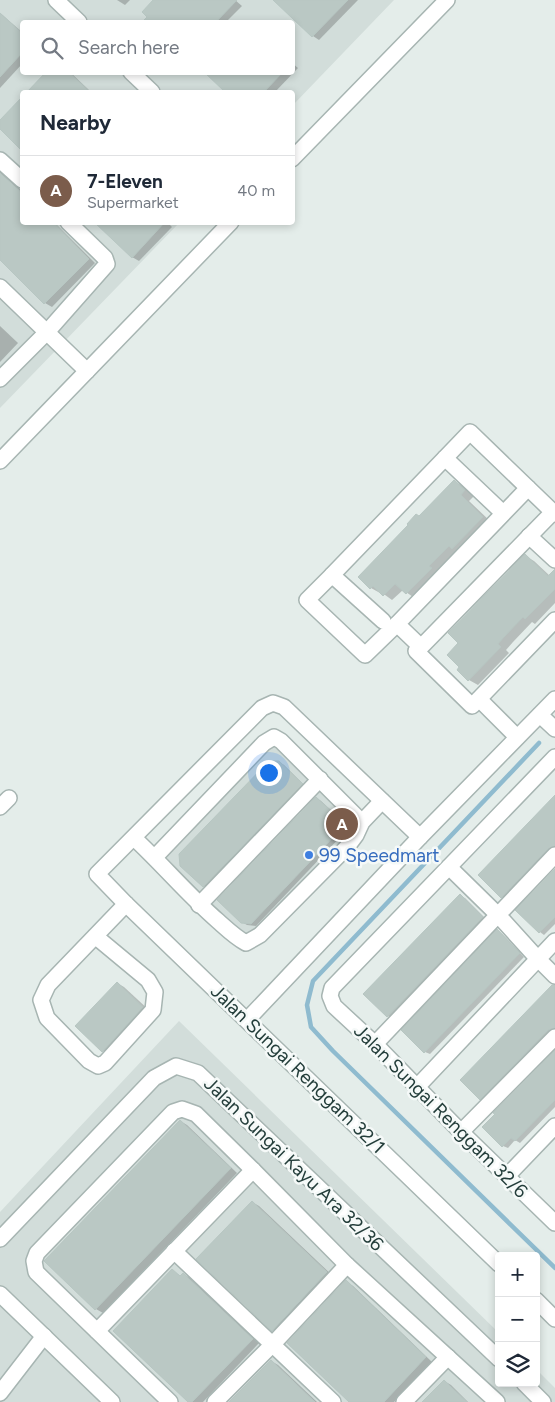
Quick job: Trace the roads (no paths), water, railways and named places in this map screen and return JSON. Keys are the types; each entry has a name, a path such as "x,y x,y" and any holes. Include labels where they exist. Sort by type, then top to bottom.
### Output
{"street":[{"path":"56,0 77,20"},
{"path":"295,156 447,0"},
{"path":"134,75 150,90"},
{"path":"0,160 20,178"},
{"path":"0,379 47,332 107,264 105,258 71,225"},
{"path":"0,461 228,225"},
{"path":"0,287 87,371"},
{"path":"332,575 390,622 421,646 554,513 470,432 307,600 365,655 390,622 528,488"},
{"path":"445,458 503,513"},
{"path":"529,536 555,560"},
{"path":"416,651 472,706 548,620"},
{"path":"479,699 517,737"},
{"path":"247,1020 420,837 555,699"},
{"path":"382,801 362,822 348,847 260,935 246,942 238,938 199,904 134,838 262,708 273,703 284,707 420,837"},
{"path":"540,715 555,730"},
{"path":"154,857 264,743 274,737 281,741 362,822"},
{"path":"555,757 450,867 555,976"},
{"path":"199,904 320,779"},
{"name":"Jalan Sungai Renggam 32/1","path":"134,838 97,874 495,1260"},
{"path":"375,1044 555,855"},
{"name":"Jalan Sungai Renggam 32/6","path":"450,867 332,988 330,996 334,1006 375,1044 461,1132 555,1223"},
{"path":"95,936 148,980 155,992 153,1010 105,1063 98,1066 90,1061 47,1018 41,1000 48,985 95,936 126,904"},
{"path":"417,1087 555,941"},
{"path":"461,1132 555,1037"},
{"name":"Jalan Sungai Kayu Ara 32/36","path":"0,1239 154,1078 176,1066 198,1073 495,1355"},
{"path":"170,1402 36,1272 34,1261 37,1253 173,1112 182,1109 196,1114 347,1265 497,1402"},
{"path":"507,1176 555,1126"},
{"path":"97,1331 253,1170"},
{"path":"174,1251 333,1402"},
{"path":"215,1402 347,1265"},
{"path":"0,1294 112,1402"},
{"path":"540,1304 555,1318"},
{"path":"0,1393 44,1336"},
{"path":"404,1402 448,1357"},
{"path":"528,1387 543,1402"}],"waterway":[{"path":"539,743 313,981 307,1005 311,1027 333,1051 555,1268"}],"place":[{"name":"7-Eleven","path":"342,824"},
{"name":"99 Speedmart","path":"309,855"}]}
